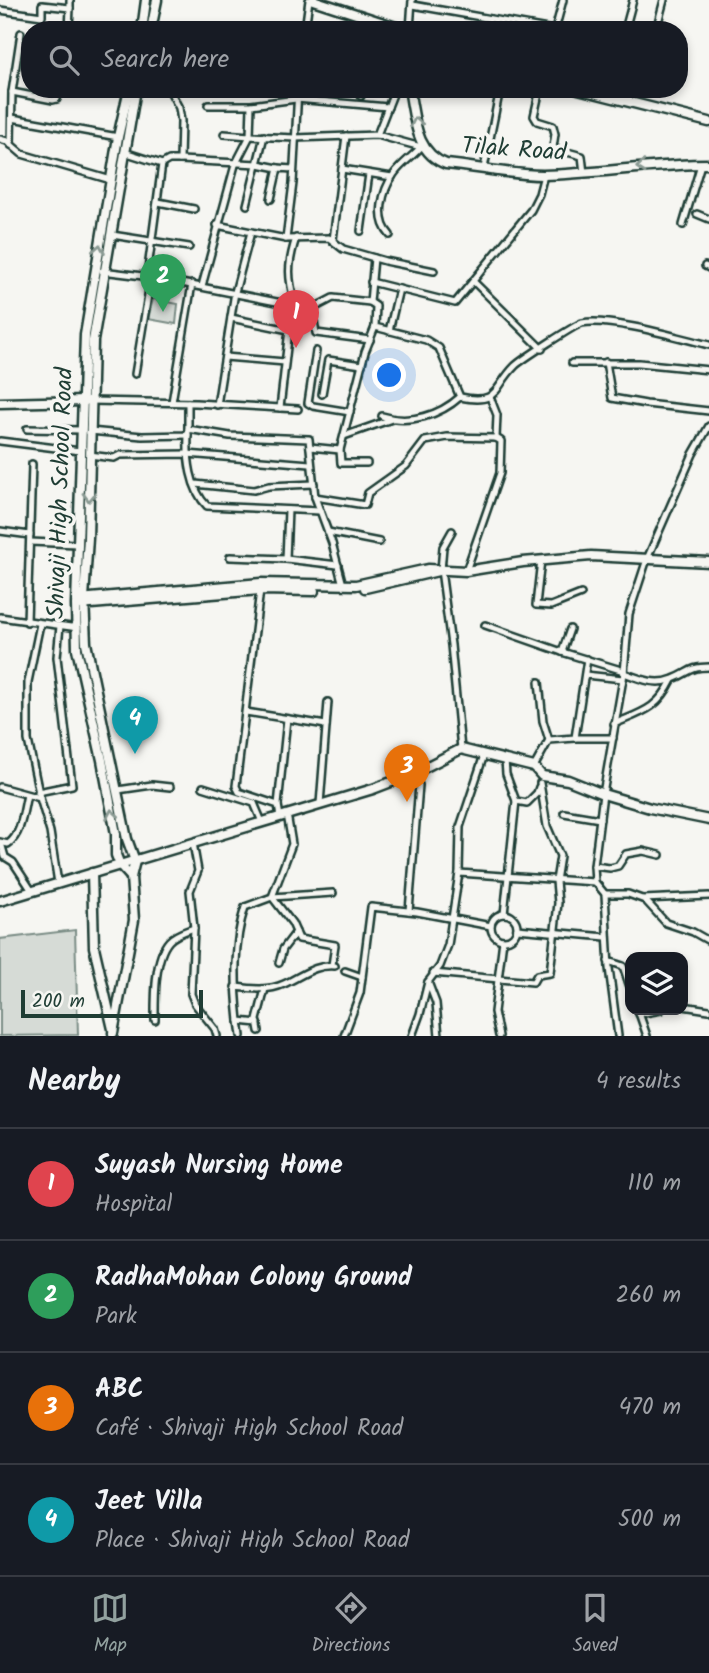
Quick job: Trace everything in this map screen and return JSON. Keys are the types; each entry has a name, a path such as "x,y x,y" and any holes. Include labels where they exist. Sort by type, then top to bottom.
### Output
{"street":[{"path":"69,21 70,0"},
{"path":"143,21 146,0"},
{"path":"153,21 157,0"},
{"path":"307,21 311,0 379,21"},
{"path":"557,21 563,0"},
{"path":"627,21 633,0"},
{"path":"658,21 664,0"},
{"path":"410,21 413,2 509,21"},
{"path":"0,10 42,16 43,5 70,8"},
{"path":"11,145 12,92 21,33"},
{"path":"12,92 21,94"},
{"name":"Shivaji High School Road","path":"100,271 117,141 127,98"},
{"name":"Shivaji High School Road","path":"80,602 89,455 85,431 85,335 100,271 112,235 134,98"},
{"path":"174,98 181,121 180,160"},
{"path":"377,135 392,98"},
{"path":"411,98 421,146"},
{"path":"484,168 498,98"},
{"path":"538,98 534,116 537,121 553,126 553,147 582,156 584,173"},
{"path":"613,98 709,122"},
{"path":"628,102 630,98"},
{"path":"286,239 296,99"},
{"path":"208,105 296,99 388,107"},
{"path":"202,286 235,165 250,136 251,104"},
{"path":"12,118 117,141 125,152 162,164 169,160 180,160 235,165 258,164 293,169"},
{"path":"223,134 295,138 377,135 421,146"},
{"path":"247,205 264,136"},
{"path":"333,240 346,136"},
{"path":"0,139 22,154 121,182"},
{"path":"390,235 385,230 381,216 384,193 392,177 421,146"},
{"name":"Tilak Road","path":"421,146 439,162 544,175 705,164"},
{"path":"135,374 162,164"},
{"path":"683,225 705,164"},
{"path":"271,199 278,168"},
{"path":"342,169 392,177"},
{"path":"360,231 369,174"},
{"path":"370,282 455,303 531,210 544,175"},
{"path":"158,202 194,209"},
{"path":"697,214 709,219"},
{"path":"217,225 286,239 330,238 342,249 434,271"},
{"path":"217,405 235,292 251,232"},
{"path":"112,235 189,247"},
{"path":"295,305 289,260 296,238"},
{"path":"370,302 374,258"},
{"path":"100,271 192,284 312,309 333,298 370,302 376,306 374,327 340,450 341,463 367,463"},
{"path":"474,282 544,347"},
{"path":"172,402 192,284"},
{"path":"389,331 399,289"},
{"path":"312,309 316,333 370,340"},
{"path":"231,318 289,330 280,408"},
{"path":"460,397 490,397 498,391 515,366 581,323 610,323 709,345"},
{"path":"374,327 426,340 439,348 460,397"},
{"path":"316,351 308,403 321,408 350,412"},
{"path":"225,357 285,362"},
{"path":"322,394 328,360 362,365"},
{"path":"606,362 611,398 709,411"},
{"path":"572,363 639,363 709,370"},
{"path":"382,416 411,419 445,410 460,397"},
{"path":"490,397 497,415 496,439"},
{"path":"0,403 188,402 298,410"},
{"path":"188,402 187,454 198,496 207,506 320,511"},
{"path":"344,436 391,419"},
{"path":"618,1036 608,961 604,894 595,882 594,866 603,794 624,674 629,614 647,559 693,454 709,426"},
{"path":"27,429 142,436 188,432 309,439 315,497 343,585"},
{"name":"Shivaji High School Road","path":"85,431 80,452 78,544 81,628 77,649 102,760 120,865"},
{"path":"315,497 365,505 368,493 406,466 425,441 447,437 496,439 500,441 500,473 466,570"},
{"path":"0,441 80,452"},
{"path":"310,447 340,450"},
{"path":"89,455 114,458 120,455 187,454 310,464"},
{"path":"27,622 32,464"},
{"path":"195,484 254,490 269,486 314,485"},
{"path":"286,559 288,510"},
{"path":"0,531 78,544"},
{"path":"452,531 443,547 440,570 451,645 461,749"},
{"path":"328,532 379,542"},
{"path":"80,602 261,586 356,585 428,569 466,570 591,556 709,562"},
{"path":"230,557 286,559 338,565"},
{"path":"541,560 536,605 551,606 581,594"},
{"path":"261,586 356,590 440,570"},
{"path":"261,586 237,790 278,805"},
{"path":"0,617 81,628"},
{"path":"40,624 28,682 28,740 50,832 58,883"},
{"path":"485,625 649,682 672,680 694,667 709,667"},
{"path":"0,787 27,795 39,795 72,785 57,657 60,626"},
{"name":"Shivaji High School Road","path":"81,628 127,839 135,860"},
{"path":"562,652 570,629"},
{"path":"575,738 587,659"},
{"path":"585,675 624,674"},
{"path":"614,724 652,708 665,695 672,680"},
{"path":"534,767 549,740 543,722 539,682"},
{"path":"320,804 328,702"},
{"path":"246,712 326,724"},
{"path":"272,897 292,844 284,815 278,805 287,719"},
{"path":"549,740 613,738"},
{"path":"0,901 373,789 412,774 461,749 534,767 541,779 547,826 560,856 550,973 537,975 533,982 433,973"},
{"path":"412,1036 428,982 440,966 448,945 459,873 460,827 484,755"},
{"path":"504,914 516,801 506,774 505,760"},
{"path":"409,911 419,785 412,774"},
{"path":"541,779 568,780 650,808 709,820"},
{"path":"516,801 527,803 537,793 541,779"},
{"path":"118,790 152,785 170,787"},
{"path":"203,787 254,803 262,822"},
{"path":"27,795 20,828 10,844 0,843 5,857 13,862 33,891"},
{"path":"564,813 600,819"},
{"path":"193,843 198,874 190,891 194,928 191,994 195,1004 215,1029 216,1036"},
{"path":"594,866 618,866 625,854 643,851 660,855"},
{"path":"113,1034 134,920 131,877 135,860"},
{"path":"120,865 131,877"},
{"path":"92,873 94,947 113,1034"},
{"path":"459,873 595,882"},
{"path":"241,1036 235,987 238,927 245,907 272,897 333,893"},
{"path":"604,894 628,894 643,900 666,923 693,932 709,941"},
{"path":"643,900 709,896"},
{"path":"235,987 265,989 283,985 308,970 334,965 335,944 299,939 272,897"},
{"path":"344,1036 360,993 371,907 491,926"},
{"path":"504,914 515,920 517,929 512,937 503,940 494,935 491,926 495,917 504,914"},
{"path":"155,1020 155,988 165,947 170,939 194,928"},
{"path":"517,929 606,937"},
{"path":"279,963 283,949 296,932"},
{"path":"499,1036 494,1012 503,940"},
{"path":"608,961 623,966 625,972"},
{"path":"345,971 362,977"},
{"path":"428,982 436,1003 439,1036"},
{"path":"259,1031 258,1023 265,989"},
{"path":"688,1007 709,1010"},
{"path":"639,1015 647,1036"},
{"path":"239,1021 258,1023"}],"shaded area":[{"path":"153,299 178,304 176,324 148,319"},
{"path":"75,930 78,1035 0,1036 0,939"}],"place":[{"name":"RadhaMohan Colony Ground","path":"163,312"},
{"name":"Suyash Nursing Home","path":"296,348"},
{"name":"Jeet Villa","path":"135,754"},
{"name":"ABC","path":"407,802"}]}
